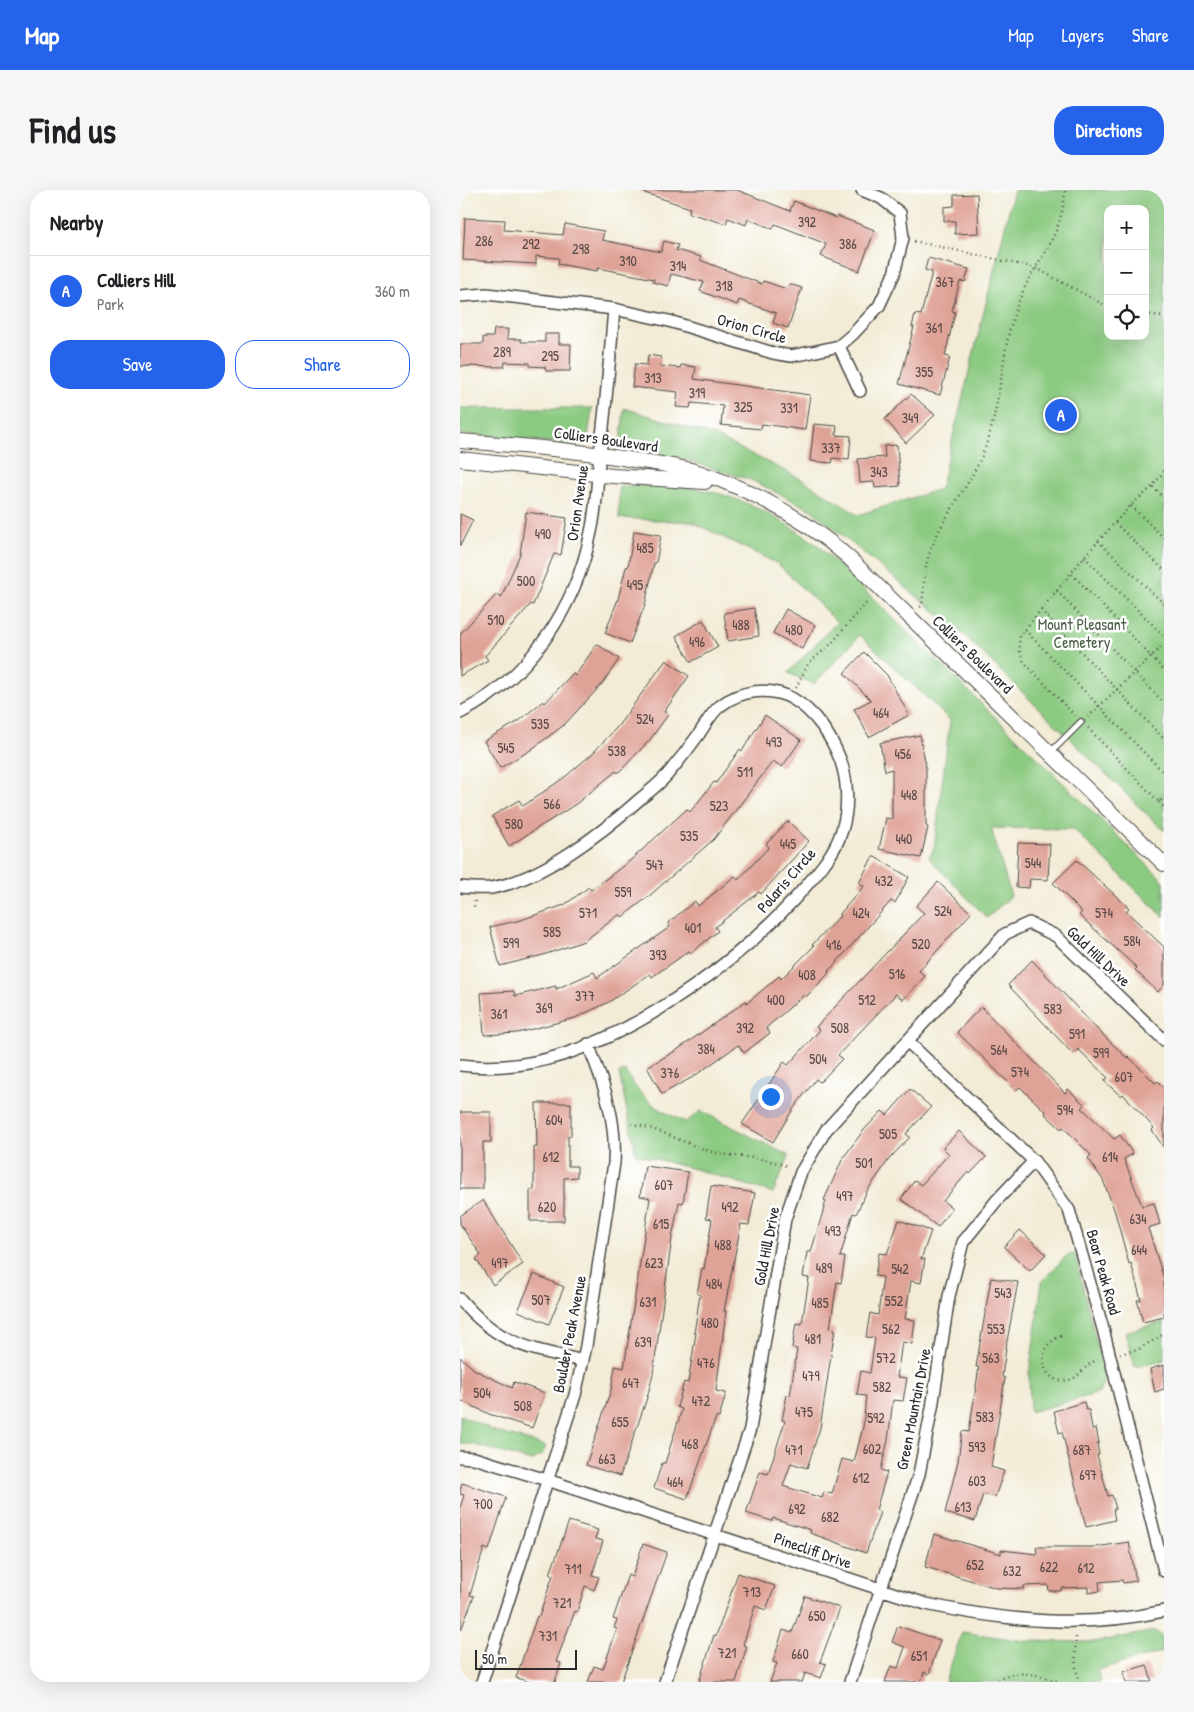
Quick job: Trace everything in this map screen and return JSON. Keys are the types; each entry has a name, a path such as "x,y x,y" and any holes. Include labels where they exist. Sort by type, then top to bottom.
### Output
{"street":[{"path":"860,391 839,346 879,306 894,274 903,238 900,213 881,198 862,190"},
{"name":"Orion Circle","path":"460,296 487,294 614,309 668,321 773,353 791,356 839,346"},
{"name":"Orion Avenue","path":"460,713 483,701 523,666 552,631 576,584 592,532 614,309"},
{"name":"Colliers Boulevard","path":"460,441 600,454 700,473 743,490 782,509 826,538 1164,864"},
{"name":"Colliers Boulevard","path":"460,460 598,474 698,480 743,490"},
{"name":"Polaris Circle","path":"460,888 491,888 519,879 562,858 603,833 664,778 718,707 739,695 765,690 792,698 813,716 826,732 844,769 845,811 842,830 833,851 793,902 722,966 656,1010 588,1044 561,1055 505,1066 460,1065"},
{"name":"Gold Hill Drive","path":"665,1682 750,1429 785,1219 801,1172 826,1130 1005,934 1029,923 1056,936 1164,1040"},
{"name":"Bear Peak Road","path":"907,1041 1034,1161 1069,1210 1110,1357 1164,1571"},
{"name":"Boulder Peak Avenue","path":"482,1682 575,1395 583,1361 614,1163 616,1138 610,1100 588,1044"},
{"name":"Green Mountain Drive","path":"850,1682 919,1474 932,1408 949,1296 963,1242 996,1200 1034,1161"},
{"path":"460,1299 493,1332 526,1348 583,1361"},
{"name":"Pinecliff Drive","path":"460,1456 474,1458 547,1480 880,1590 926,1604 975,1615 1020,1620 1068,1622 1164,1611"}],"lane":[{"path":"1050,753 1082,722"}],"path":[{"path":"922,605 926,565 932,547 970,482 987,444 998,405 1013,316 1036,268 1054,239 1060,222 1065,190"},
{"path":"903,238 1036,268 1104,305"},
{"path":"1149,314 1164,316"},
{"path":"1164,471 1153,486 1130,506 1084,557 1025,630 1018,643 1024,662 1164,808"},
{"path":"1153,486 1164,498"},
{"path":"1130,506 1164,538"},
{"path":"1114,523 1164,570"},
{"path":"1098,541 1164,604"},
{"path":"1084,557 1164,636"},
{"path":"1072,574 1164,670"},
{"path":"1057,591 1164,703"},
{"path":"792,698 808,664 832,644 867,602"},
{"path":"1041,610 1164,739"},
{"path":"1025,630 1164,773"},
{"path":"1082,722 1164,644"},
{"path":"1159,802 1164,797"},
{"path":"631,1124 649,1126 690,1145 722,1154 767,1159 786,1166"},
{"path":"1061,1336 1046,1347 1042,1359 1045,1369 1057,1380 1069,1381 1078,1377 1093,1361 1139,1348 1164,1334"},
{"path":"1076,1637 1075,1655 1080,1682"},
{"path":"993,1682 1017,1674 1040,1675 1059,1682"}],"green space":[{"name":"Mount Pleasant Cemetery","path":"1014,190 1164,190 1164,831 964,635 810,509 751,480 686,460 620,449 624,408 715,436 803,480 858,515 940,489"},
{"path":"460,408 592,408 588,437 578,445 460,434"},
{"path":"619,486 680,486 725,495 774,517 820,547 1164,881 1164,917 1073,829 991,828 1011,896 987,918 929,858 934,848 950,720 860,635 814,684 788,673 837,622 778,564 692,522 619,518"},
{"path":"625,1071 637,1089 651,1103 666,1113 686,1122 701,1111 789,1156 773,1193 698,1170 636,1154 619,1073"},
{"path":"1075,1254 1105,1379 1099,1393 1030,1412 1029,1374 1042,1282 1067,1255"},
{"path":"1164,1322 1164,1360 1135,1367 1125,1332"},
{"path":"460,1415 497,1432 546,1446 542,1455 531,1461 472,1444 460,1444"},
{"path":"1155,1631 1162,1636 1162,1652 1097,1670 1101,1682 945,1682 962,1632 1026,1641 1094,1642"}],"building":[{"path":"643,190 737,190 790,211 794,201 836,218 837,216 875,230 859,271 821,256 826,244 775,224 773,229 748,219 746,225 728,218 726,224 689,213 690,208 642,192"},
{"path":"977,194 979,233 955,234 955,221 944,221 944,207 954,206 954,195"},
{"path":"465,218 505,220 504,230 563,235 565,224 604,231 602,240 661,252 664,241 678,245 676,250 701,257 700,260 762,284 763,281 787,289 789,284 802,288 788,328 773,323 776,313 739,300 737,305 700,291 704,282 671,274 668,286 653,282 654,279 598,268 597,271 558,264 559,258 536,256 536,264 463,260"},
{"path":"928,258 969,269 965,282 960,281 952,311 955,312 945,356 950,357 940,395 899,384 914,327 912,327 915,314 921,315 932,272 925,270"},
{"path":"494,329 508,329 507,339 521,339 521,342 545,342 545,334 559,334 559,344 571,344 570,371 546,371 545,367 530,366 530,363 505,362 504,367 460,366 460,344 483,344 483,337 493,337"},
{"path":"648,355 661,357 660,366 680,368 681,365 696,367 694,379 810,395 805,430 762,424 761,429 721,425 723,406 691,403 690,408 676,407 678,392 632,387 635,364 647,365"},
{"path":"911,394 935,415 906,443 885,419"},
{"path":"814,424 837,426 836,435 851,436 849,460 833,458 832,463 810,461"},
{"path":"897,445 900,486 875,488 874,482 860,483 858,459 885,457 884,446"},
{"path":"526,512 567,518 561,555 554,554 533,605 531,604 485,656 488,660 460,676 460,634 497,594 501,598 520,554"},
{"path":"460,514 473,520 460,546"},
{"path":"634,531 661,535 645,605 630,643 605,633 618,599 626,567 628,567"},
{"path":"754,608 759,636 728,641 724,613"},
{"path":"786,609 815,625 802,649 773,633"},
{"path":"703,620 718,647 691,662 676,636"},
{"path":"597,644 619,659 602,684 564,725 529,751 500,768 484,741 519,721 543,701 545,703 573,673 575,676"},
{"path":"864,652 887,675 909,715 869,737 854,709 871,700 844,673"},
{"path":"666,660 689,676 664,712 668,715 649,741 618,773 616,771 576,804 509,846 492,816 519,800 523,806 565,777 592,754 618,726"},
{"path":"765,715 801,740 782,767 773,761 714,839 648,897 622,917 620,914 584,941 543,955 500,966 490,927 521,920 564,905 589,887 591,890 631,860 687,809 690,812 714,782 716,783 740,749 742,751"},
{"path":"920,735 926,767 926,826 928,827 921,858 879,849 886,818 892,819 892,769 885,771 880,743"},
{"path":"788,821 809,841 761,894 759,892 715,927 718,931 691,953 689,951 652,977 650,974 609,1002 575,1018 517,1033 484,1035 481,993 514,991 515,996 556,986 556,989 594,972 597,978 670,927 668,923 695,901 698,906 735,876 738,880 769,847 766,844"},
{"path":"1018,843 1050,844 1048,880 1030,879 1029,888 1016,887"},
{"path":"873,856 909,877 895,903 891,901 806,997 804,995 766,1028 770,1033 744,1053 738,1045 693,1077 662,1094 647,1067 677,1050 746,1001 747,1003 779,976 781,979 814,946 812,945 840,916 864,886 859,883"},
{"path":"1077,860 1129,908 1126,911 1164,947 1164,985 1158,992 1135,970 1137,968 1079,915 1082,912 1053,883"},
{"path":"938,882 971,913 919,971 925,976 903,1000 896,994 838,1055 842,1059 820,1082 816,1079 793,1109 773,1142 742,1124 784,1062 788,1065 820,1030 816,1027 924,913 916,906"},
{"path":"1032,960 1097,1029 1155,1083 1158,1081 1164,1088 1164,1148 1152,1130 1154,1128 1123,1094 1121,1096 1104,1081 1108,1078 1078,1049 1073,1054 1008,985"},
{"path":"981,1007 1065,1093 1068,1089 1085,1105 1082,1108 1114,1139 1120,1135 1133,1154 1124,1159 1142,1206 1154,1203 1160,1224 1148,1228 1164,1279 1164,1317 1143,1322 1137,1300 1141,1300 1131,1263 1129,1264 1115,1212 1103,1180 1088,1158 1091,1155 1063,1127 1061,1129 1045,1114 1046,1112 1020,1087 1016,1090 957,1032"},
{"path":"910,1089 931,1107 906,1134 910,1137 890,1158 867,1191 856,1214 853,1213 840,1257 845,1257 841,1283 837,1282 830,1328 835,1329 820,1428 807,1468 791,1463 783,1486 822,1498 824,1492 832,1494 842,1459 854,1462 863,1427 866,1396 857,1395 861,1371 870,1373 875,1338 866,1337 870,1313 878,1315 883,1277 875,1276 879,1253 887,1254 899,1220 931,1231 921,1259 925,1259 921,1283 911,1281 905,1319 915,1320 912,1344 902,1342 897,1377 907,1378 903,1401 893,1400 888,1440 881,1470 887,1472 876,1510 880,1512 866,1553 810,1533 811,1530 773,1518 772,1521 746,1513 760,1472 768,1474 785,1421 782,1420 787,1395 790,1396 797,1349 792,1348 796,1323 802,1324 809,1278 803,1277 807,1252 811,1252 826,1201 824,1200 843,1158 863,1131 882,1111 887,1115"},
{"path":"536,1103 571,1103 571,1136 568,1136 568,1166 577,1166 577,1177 564,1178 564,1221 530,1221 530,1190 534,1190 534,1147 537,1147"},
{"path":"460,1112 491,1112 491,1142 483,1142 483,1189 460,1189"},
{"path":"959,1131 986,1157 970,1174 968,1172 943,1201 952,1208 938,1227 901,1199 915,1180 921,1185 949,1154 943,1148"},
{"path":"645,1166 688,1172 683,1203 679,1202 672,1238 653,1374 647,1398 620,1476 586,1465 611,1390 615,1366 624,1368 650,1198 640,1196"},
{"path":"711,1186 755,1193 749,1225 741,1224 724,1311 726,1311 716,1391 726,1393 719,1418 716,1417 687,1499 654,1488 662,1463 665,1463 682,1409 677,1407 684,1382 688,1383 700,1295 697,1294 702,1268 704,1269 712,1219 706,1218"},
{"path":"483,1200 523,1264 493,1285 476,1259 481,1255 460,1224 460,1216"},
{"path":"1020,1230 1046,1254 1030,1271 1004,1247"},
{"path":"534,1274 564,1287 549,1324 518,1311"},
{"path":"991,1278 1018,1282 1007,1341 1002,1377 1005,1378 991,1467 1004,1471 995,1497 983,1494 975,1521 945,1513 958,1461 962,1431 969,1432 979,1367 976,1367"},
{"path":"460,1357 475,1370 512,1388 514,1382 545,1393 532,1428 489,1414 460,1400"},
{"path":"1164,1365 1164,1389 1155,1392 1150,1369"},
{"path":"1084,1402 1086,1410 1089,1410 1092,1429 1096,1428 1099,1443 1097,1443 1099,1455 1097,1455 1108,1496 1112,1495 1116,1509 1113,1509 1115,1520 1086,1527 1062,1432 1059,1433 1054,1411"},
{"path":"462,1483 506,1497 489,1550 484,1548 470,1595 474,1596 461,1630 460,1508 464,1495 460,1494"},
{"path":"569,1521 598,1530 595,1539 603,1541 592,1575 599,1577 594,1590 585,1586 577,1612 575,1611 556,1662 561,1663 555,1682 530,1682 516,1678 537,1616 539,1617 553,1575 550,1574"},
{"path":"934,1534 1001,1554 1001,1550 1037,1554 1036,1547 1096,1547 1129,1542 1136,1581 1123,1583 1122,1580 1099,1582 1100,1591 1088,1593 1088,1587 1061,1588 1061,1591 1049,1591 1048,1585 1024,1586 1024,1589 997,1588 925,1567"},
{"path":"643,1544 667,1552 621,1682 588,1682 594,1666 603,1669 617,1629 614,1628 617,1620 613,1619 628,1575 632,1577"},
{"path":"738,1573 775,1586 766,1610 755,1606 743,1645 747,1646 736,1682 699,1682 714,1635 716,1636"},
{"path":"805,1596 840,1608 820,1662 826,1664 821,1678 805,1673 802,1682 770,1682 777,1663 773,1662 783,1630 792,1633"},
{"path":"898,1626 940,1640 929,1674 924,1672 921,1682 885,1682 891,1666 898,1668 905,1647 892,1642"},
{"path":"1147,1665 1152,1682 1126,1682 1123,1672"}],"place":[{"name":"Colliers Hill","path":"1061,415"}]}
